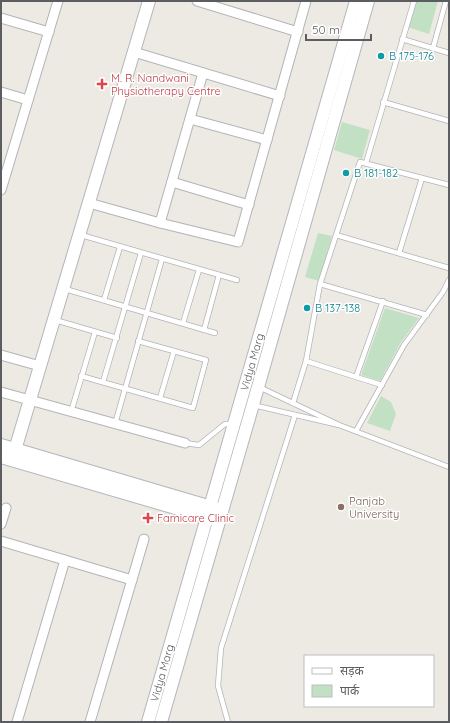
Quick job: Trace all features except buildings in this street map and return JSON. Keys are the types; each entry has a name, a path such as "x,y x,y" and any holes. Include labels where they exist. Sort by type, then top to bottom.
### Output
{"main road":[{"path":"9,456 30,400 149,1"},
{"name":"Vidya Marg","path":"161,722 221,516 250,395 356,1"},
{"name":"Vidya Marg","path":"148,722 234,424 250,395 368,1"},
{"path":"1,445 9,456 221,516"}],"street":[{"path":"1,190 5,164 28,100 58,1"},
{"path":"196,1 227,6 298,32"},
{"path":"89,203 160,223 238,242 306,1"},
{"path":"1,18 49,32"},
{"path":"134,52 280,96"},
{"path":"160,223 203,73"},
{"path":"1,92 28,100"},
{"path":"190,119 267,140"},
{"path":"172,182 249,205"},
{"path":"1,355 40,366"},
{"path":"1,392 185,443"},
{"path":"1,524 6,508"},
{"path":"90,722 144,539"},
{"path":"1,541 132,580"},
{"path":"17,722 65,560"}],"lane":[{"path":"366,164 383,102 414,1"},
{"path":"433,48 446,1"},
{"path":"402,39 449,53"},
{"path":"383,102 449,121"},
{"path":"293,403 306,361 320,284 360,162 449,185"},
{"path":"399,253 422,178"},
{"path":"79,235 236,280"},
{"path":"336,235 449,268"},
{"path":"104,300 120,247"},
{"path":"103,382 141,253"},
{"path":"115,424 162,259"},
{"path":"183,324 199,270"},
{"path":"204,330 219,276"},
{"path":"356,431 404,345 447,288 449,280"},
{"path":"320,284 427,315"},
{"path":"63,288 215,333"},
{"path":"356,377 383,302"},
{"path":"54,320 116,338"},
{"path":"71,412 95,332"},
{"path":"81,376 193,408 206,360 138,341"},
{"path":"160,398 174,351"},
{"path":"306,361 382,385"},
{"path":"250,395 293,403 340,425 449,467"},
{"path":"250,395 295,415 340,425"},
{"path":"228,722 218,686 221,648 295,415"},
{"path":"185,443 199,445 225,424 234,424"}],"green space":[{"path":"415,1 438,1 429,34 407,27"},
{"path":"342,122 370,130 362,159 334,150"},
{"path":"318,233 332,236 319,281 305,277"},
{"path":"385,308 419,318 401,342 380,381 361,375"},
{"path":"381,396 391,402 396,414 390,431 367,423"}],"place":[{"name":"B 175-176","path":"381,56"},
{"name":"M. R. Nandwani Physiotherapy Centre","path":"102,84"},
{"name":"B 181-182","path":"346,173"},
{"name":"B 137-138","path":"307,308"},
{"name":"Panjab University","path":"341,507"},
{"name":"Famicare Clinic","path":"148,518"}]}
